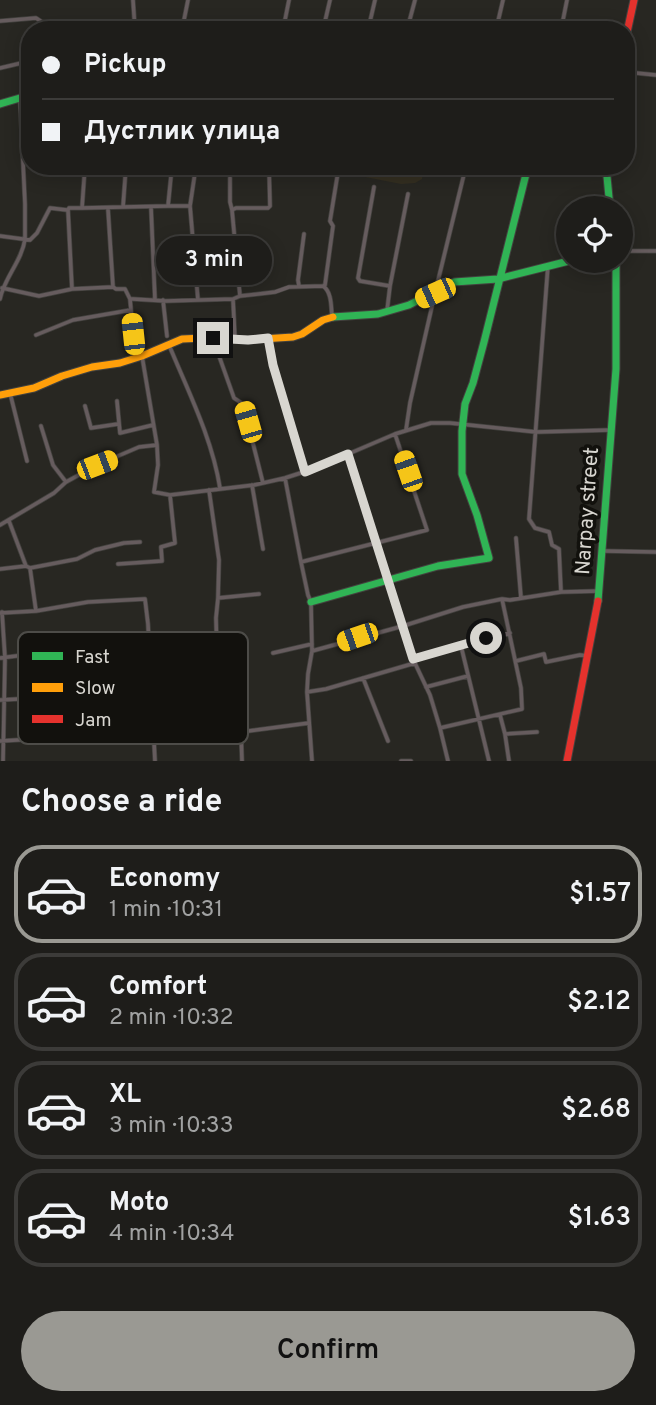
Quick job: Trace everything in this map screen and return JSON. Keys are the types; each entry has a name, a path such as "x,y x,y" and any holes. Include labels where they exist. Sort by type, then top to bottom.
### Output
{"street":[{"path":"133,0 134,21"},
{"path":"184,21 188,0"},
{"path":"285,21 289,0"},
{"path":"325,21 330,0"},
{"path":"370,21 375,0"},
{"path":"409,21 415,0"},
{"path":"498,21 503,0"},
{"path":"563,21 568,0"},
{"path":"629,21 634,0"},
{"path":"0,21 36,18 40,21"},
{"path":"0,68 21,63"},
{"path":"635,73 656,75"},
{"path":"0,104 20,98 21,119"},
{"path":"0,299 2,288 24,245 24,175"},
{"path":"82,208 84,175"},
{"path":"123,208 125,175"},
{"path":"168,206 171,175"},
{"path":"195,175 191,206 198,300"},
{"path":"232,210 268,208 269,175"},
{"path":"323,286 333,226 330,220 337,175"},
{"path":"407,430 410,403 464,175"},
{"path":"311,602 438,566 489,558 462,474 465,404 473,383 526,175"},
{"path":"607,175 610,196"},
{"path":"230,178 240,296"},
{"path":"374,187 358,278 360,281 390,286"},
{"path":"387,311 408,194"},
{"path":"0,236 30,240 51,208 68,210 191,206"},
{"path":"151,207 155,300"},
{"path":"108,209 113,287"},
{"path":"68,210 72,289"},
{"path":"299,286 304,234"},
{"path":"633,251 656,251"},
{"path":"0,395 34,388 92,367 139,357 168,340 293,337 332,317 378,314 410,305 454,282 498,279 556,263"},
{"path":"548,265 529,519 535,528 549,532 552,545 559,549 561,592"},
{"name":"Narpay street","path":"568,761 600,591 604,551 616,369 616,273"},
{"path":"130,299 233,299 275,292 289,286 323,286 329,295 332,317"},
{"path":"2,288 39,296 72,289 125,289 130,299 157,445 158,465 153,492 170,495 285,478 395,434 430,423 536,432 611,430"},
{"path":"233,299 235,340"},
{"path":"163,300 168,340 214,458 220,488"},
{"path":"36,335 73,320 131,310"},
{"path":"213,338 233,398 243,404 263,483"},
{"path":"268,338 273,365 305,472"},
{"path":"10,393 27,461"},
{"path":"117,401 120,433 153,425"},
{"path":"86,406 91,428 118,424"},
{"path":"41,426 52,465 66,482"},
{"path":"301,562 427,530 395,434"},
{"path":"0,525 97,465 139,447 157,445"},
{"path":"348,454 402,626 440,727 448,761"},
{"path":"285,478 311,602 312,651 307,692 312,761"},
{"path":"252,485 263,549"},
{"path":"209,490 219,560 216,632"},
{"path":"118,564 162,561 161,547 174,543 170,495"},
{"path":"9,521 28,567 36,611"},
{"path":"516,538 521,598"},
{"path":"0,569 77,559 95,550 140,542"},
{"path":"604,551 656,552"},
{"path":"312,651 502,598 510,600 561,592 600,591"},
{"path":"218,598 259,594"},
{"path":"440,727 523,709 502,598"},
{"path":"3,761 1,612 36,611 88,602 145,599 148,632"},
{"path":"307,692 363,678 462,644 510,633"},
{"path":"272,653 312,644"},
{"path":"461,646 489,761"},
{"path":"516,661 544,654 546,662 580,655 588,656"},
{"path":"426,687 468,676"},
{"path":"363,678 387,741"},
{"path":"500,715 509,761"},
{"path":"248,731 309,723"},
{"path":"505,734 537,732"},
{"path":"401,761 411,761"}],"shaded area":[{"path":"355,175 423,175 422,179 415,183 401,184"}],"traffic: fast":[{"path":"0,104 21,98"},
{"path":"311,602 438,566 489,558 462,474 462,431 465,404 484,342 526,175"},
{"path":"607,175 609,196"},
{"path":"333,317 378,314 409,305 454,282 498,279 556,264"},
{"path":"598,601 616,369 616,273"}],"traffic: slow":[{"path":"0,395 34,388 92,367 120,363 182,339 248,340 293,337 333,317"}],"traffic: jam":[{"path":"629,21 634,0"},
{"path":"567,761 598,601"}],"route":[{"path":"213,338 268,338 273,365 305,472 348,454 413,659 486,638"}]}
